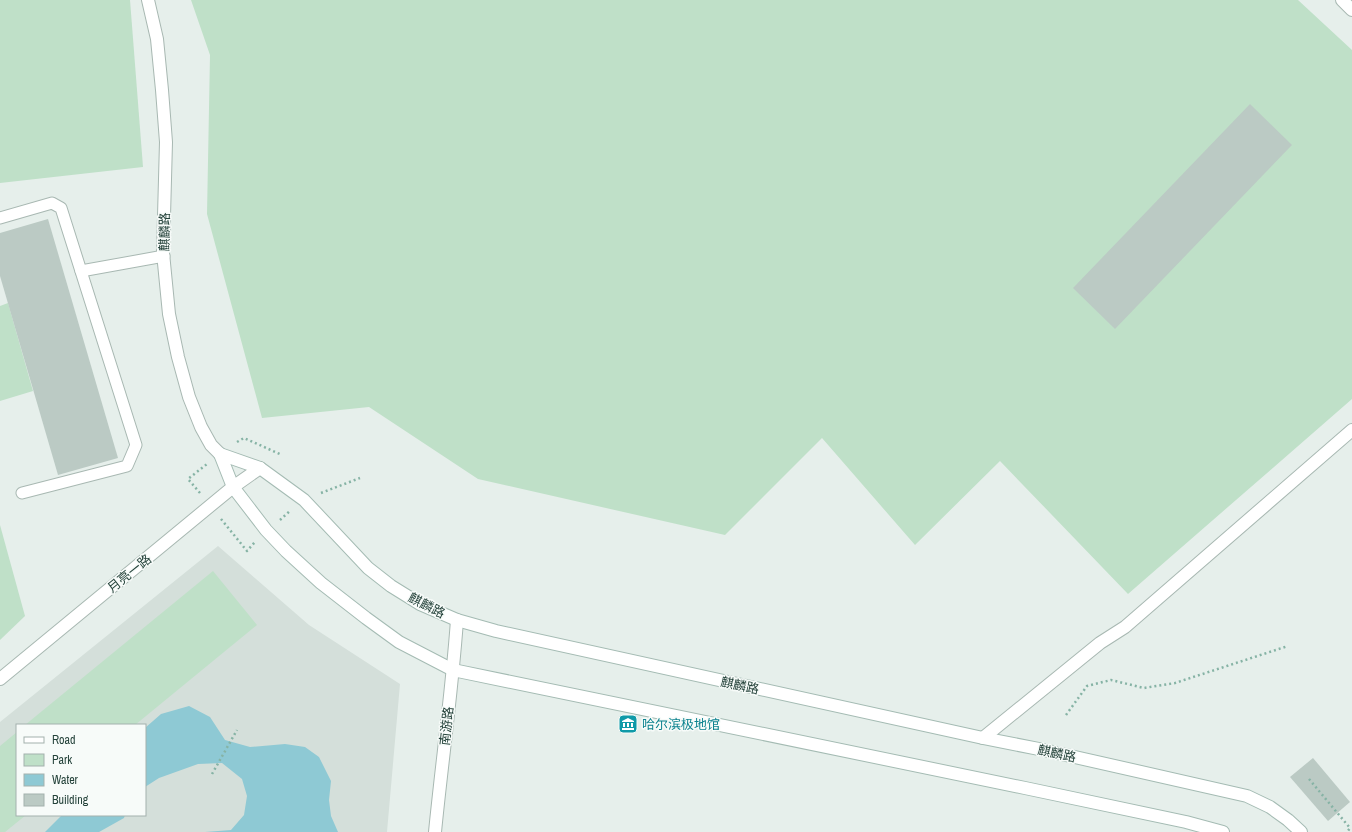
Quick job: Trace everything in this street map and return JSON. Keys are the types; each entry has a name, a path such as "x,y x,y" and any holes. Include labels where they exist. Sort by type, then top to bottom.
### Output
{"main road":[{"name":"麒麟路","path":"148,0 157,39 166,142 164,256 169,314 178,357 201,427 211,446 220,454 260,468 304,500 368,568 392,586 420,604 457,620 496,631 983,738 1044,750 1247,796 1270,807 1301,832"},
{"path":"1342,0 1352,10"},
{"path":"983,738 1100,643 1125,627 1352,430"},
{"name":"麒麟路","path":"220,454 233,487 266,530 286,551 321,583 399,642 453,670 1030,789 1186,822 1222,832"},
{"name":"月亮一路","path":"0,678 233,487 260,468"},
{"name":"南游路","path":"435,832 457,620"}],"lane":[{"path":"0,218 52,203 61,208 136,445 127,466 22,493"},
{"path":"81,272 164,256"}],"path":[{"path":"1066,715 1087,686 1111,680 1144,688 1175,683 1288,646"},
{"path":"212,774 237,730"},
{"path":"1309,779 1350,828 1347,832"}],"shaded area":[{"path":"218,546 309,625 400,684 387,832 0,832 0,722"}],"green space":[{"path":"0,0 130,0 143,167 0,183"},
{"path":"191,0 1298,0 1352,50 1352,399 1128,594 1000,461 915,545 822,438 725,535 478,479 369,407 262,418 207,214 210,55"},
{"path":"8,303 33,391 0,401 0,306"},
{"path":"0,525 25,616 0,640"},
{"path":"213,571 257,625 136,724 26,724"},
{"path":"16,733 16,816 25,816 5,832 0,832 0,746"}],"water":[{"path":"189,706 210,717 225,740 250,747 285,744 305,747 319,757 331,781 329,800 331,816 338,832 205,832 231,830 244,815 247,796 242,779 222,763 198,764 159,778 146,786 146,727 161,714"},
{"path":"61,816 125,816 124,818 99,832 45,832"}],"building":[{"path":"1250,104 1292,145 1115,329 1073,288"},
{"path":"48,219 118,458 58,475 0,276 0,233"},
{"path":"1313,758 1350,802 1328,821 1290,777"}],"place":[{"name":"哈尔滨极地馆","path":"628,724"}]}
